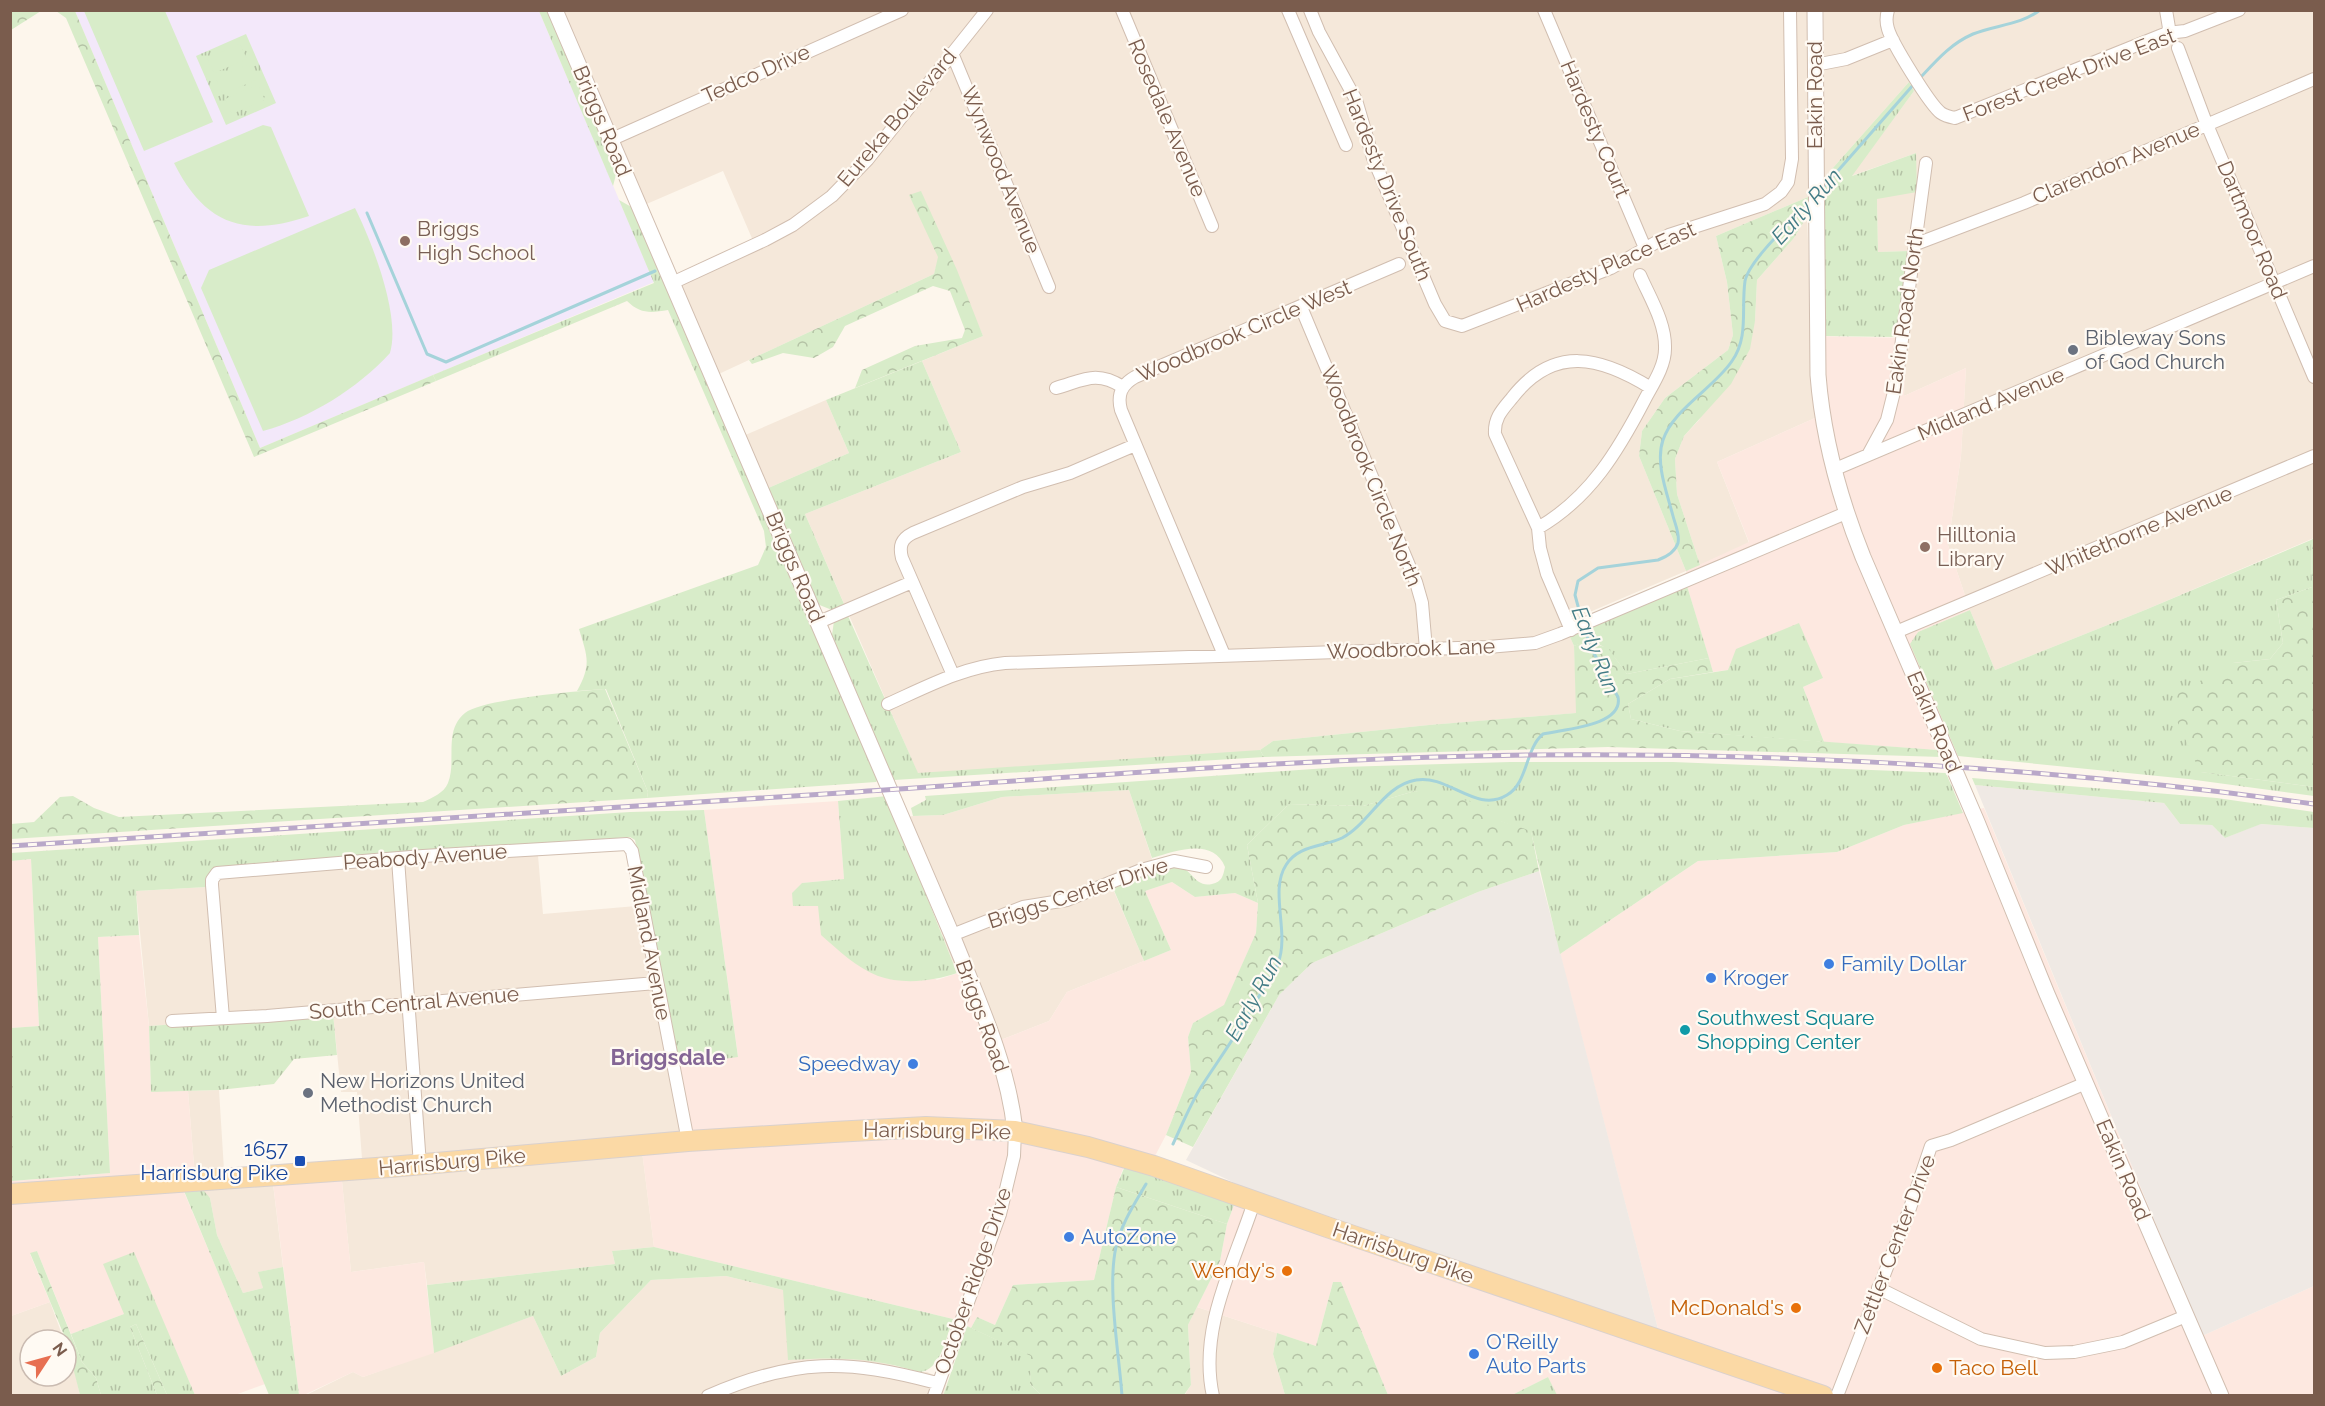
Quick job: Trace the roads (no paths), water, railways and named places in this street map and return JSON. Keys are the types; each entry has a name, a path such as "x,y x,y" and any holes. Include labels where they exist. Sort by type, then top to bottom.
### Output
{"main road":[{"name":"Harrisburg Pike","path":"10,1194 420,1165 688,1141 926,1127 1015,1131 1129,1158 1823,1395"}],"street":[{"name":"Briggs Road","path":"555,10 952,935 997,1050 1012,1104 1015,1131"},
{"name":"Tedco Drive","path":"610,140 902,10"},
{"name":"Eureka Boulevard","path":"672,283 794,225 832,196 868,159 987,10"},
{"name":"Rosedale Avenue","path":"1122,10 1212,226"},
{"path":"1288,10 1346,145"},
{"name":"Hardesty Drive South","path":"1310,10 1319,32 1356,100 1372,158 1440,316 1451,324"},
{"name":"Hardesty Court","path":"1544,10 1645,248"},
{"name":"Hardesty Place East","path":"1451,324 1462,326 1501,313 1604,271 1669,235 1765,204 1781,192 1788,182 1792,159 1790,10"},
{"name":"Eakin Road","path":"1815,10 1818,375 1825,435 1833,470 1846,513 2086,1083 2221,1395"},
{"path":"1815,65 1846,59 1893,40 1888,30 1886,18 1888,10"},
{"path":"2166,10 2169,28 2167,33"},
{"name":"Forest Creek Drive East","path":"1893,40 1929,100 1942,115 1954,118 2167,33 2186,31 2238,10"},
{"name":"Dartmoor Road","path":"2178,48 2314,378"},
{"name":"Wynwood Avenue","path":"952,52 1049,287"},
{"name":"Clarendon Avenue","path":"1916,244 2024,203 2314,79"},
{"name":"Eakin Road North","path":"1868,455 1887,420 1896,384 1926,163"},
{"name":"Woodbrook Circle West","path":"1224,655 1121,410 1119,397 1123,387 1135,377 1399,264"},
{"name":"Midland Avenue","path":"1833,470 2314,266"},
{"path":"1538,528 1551,521 1583,495 1604,470 1626,436 1664,360 1664,336 1658,314 1640,275"},
{"name":"Woodbrook Circle North","path":"1301,307 1406,556 1422,603 1426,649"},
{"path":"1579,626 1547,574 1540,548 1538,528 1495,434 1496,418 1515,394 1536,374 1555,365 1580,361 1605,364 1629,374 1651,388"},
{"path":"1056,388 1099,376 1108,377 1123,387"},
{"path":"953,675 900,551 906,537 1023,487 1070,473 1135,445"},
{"name":"Whitethorne Avenue","path":"1896,632 2314,456"},
{"name":"Woodbrook Lane","path":"888,704 953,675 984,665 1005,663 1426,649 1535,643 1846,513"},
{"path":"819,622 912,582"},
{"name":"Peabody Avenue","path":"223,1018 212,885 214,875 221,872 622,843 631,847 632,851"},
{"name":"Midland Avenue","path":"632,851 688,1141"},
{"path":"398,859 420,1165"},
{"name":"Briggs Center Drive","path":"952,935 1023,907 1067,900 1141,870 1174,861 1206,867"},
{"name":"South Central Avenue","path":"172,1021 656,983"},
{"name":"Zettler Center Drive","path":"1837,1395 1931,1146 1951,1140 2086,1083"},
{"name":"October Ridge Drive","path":"936,1389 1000,1214 1014,1156 1015,1131"},
{"path":"1213,1395 1209,1355 1214,1318 1254,1202"},
{"path":"1878,1288 1982,1339 2045,1353 2074,1352 2123,1342 2186,1316"},
{"path":"708,1395 770,1373 824,1365 875,1368 936,1389"}],"waterway":[{"name":"Early Run","path":"1919,79 1944,54 1965,38 1981,31 2025,19 2040,10"},
{"name":"Early Run","path":"1822,189 1914,84"},
{"name":"Early Run","path":"1582,621 1575,595 1578,581 1598,568 1658,560 1670,554 1677,546 1678,533 1661,468 1663,440 1675,418 1732,361 1743,333 1744,291 1748,272 1763,251 1811,201"},
{"path":"367,213 427,354 446,362 655,271"},
{"name":"Early Run","path":"1173,1144 1197,1094 1248,1015 1278,963 1282,939 1279,887 1281,875 1291,858 1304,850 1335,841 1352,832 1386,797 1405,783 1416,780 1439,782 1473,797 1496,800 1514,790 1519,783 1533,748 1543,734 1577,728 1602,720 1612,714 1617,707 1618,697 1591,648 1584,627"},
{"name":"Early Run","path":"1122,1396 1114,1320 1114,1263 1121,1230 1146,1184"}],"railway":[{"path":"10,846 1191,769 1359,760 1528,755 1725,756 1922,765 2118,781 2314,804"}],"place":[{"name":"Briggs High School","path":"405,241"},
{"name":"Bibleway Sons of God Church","path":"2073,350"},
{"name":"Hilltonia Library","path":"1925,547"},
{"name":"Family Dollar","path":"1829,964"},
{"name":"Kroger","path":"1711,978"},
{"name":"Southwest Square Shopping Center","path":"1685,1030"},
{"name":"Speedway","path":"913,1064"},
{"name":"New Horizons United Methodist Church","path":"308,1093"},
{"name":"1657 Harrisburg Pike","path":"300,1161"},
{"name":"AutoZone","path":"1069,1237"},
{"name":"Wendy's","path":"1287,1271"},
{"name":"McDonald's","path":"1796,1308"},
{"name":"O'Reilly Auto Parts","path":"1474,1354"},
{"name":"Taco Bell","path":"1937,1368"}],"district":[{"name":"Briggsdale","path":"668,1057"}]}
